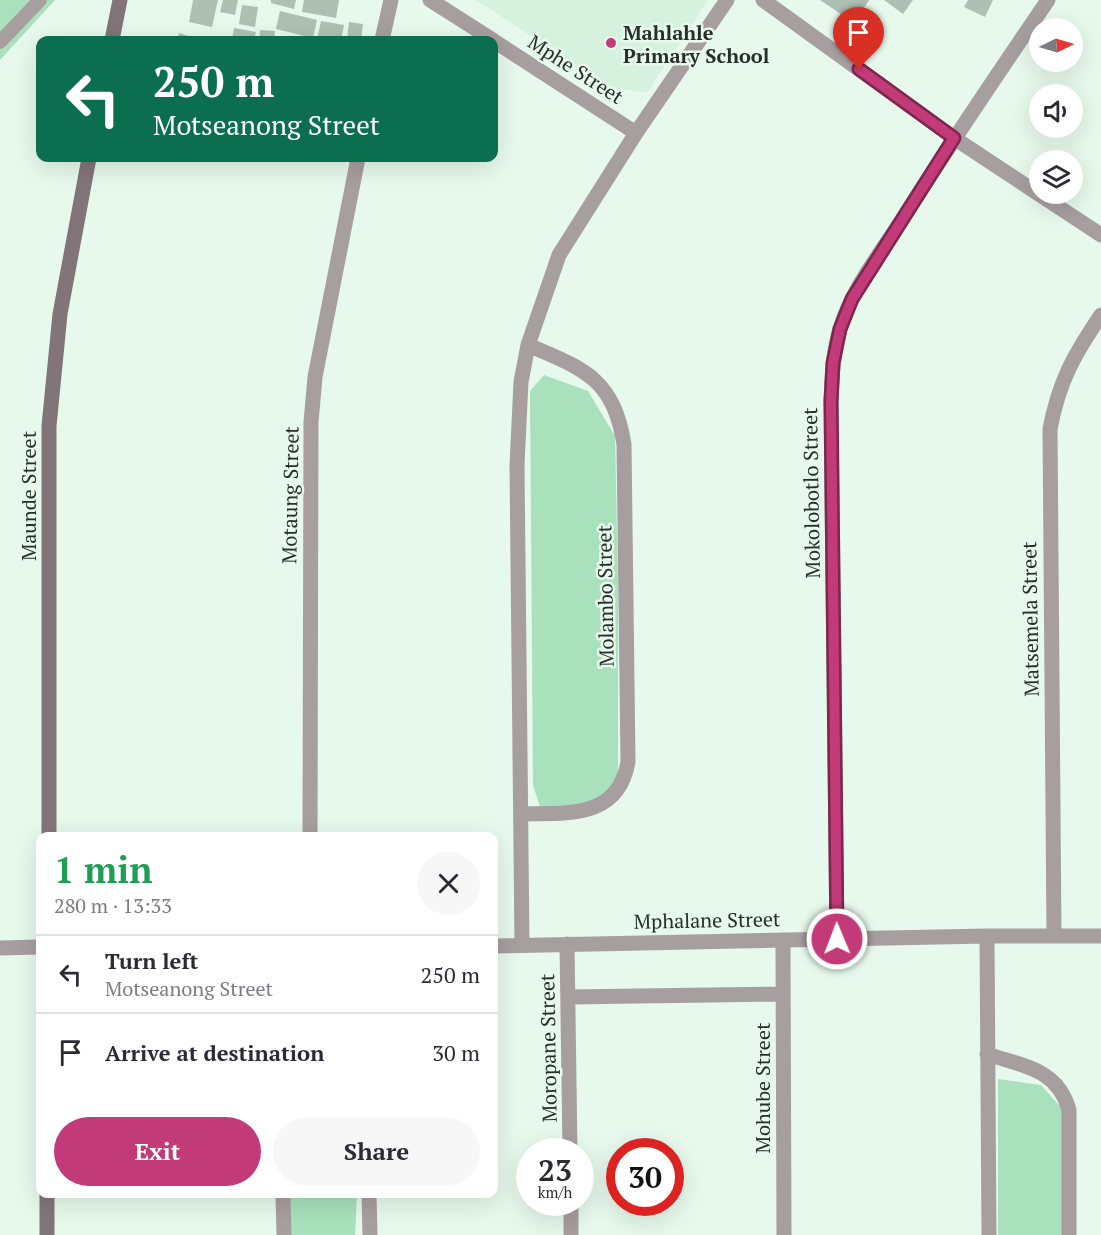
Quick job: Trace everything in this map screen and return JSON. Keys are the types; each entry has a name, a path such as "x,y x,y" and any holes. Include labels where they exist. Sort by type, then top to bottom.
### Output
{"street":[{"path":"113,36 120,0"},
{"path":"383,36 392,0"},
{"name":"Mphe Street","path":"430,0 485,36"},
{"path":"522,945 517,465 521,382 528,345 559,255 636,133 727,0"},
{"path":"764,0 954,138 1101,235"},
{"name":"Mokolobotlo Street","path":"837,939 831,401 833,363 840,329 852,299 954,138 1048,0"},
{"name":"Mphe Street","path":"498,44 636,133"},
{"name":"Maunde Street","path":"49,832 49,426 60,314 88,162"},
{"name":"Motaung Street","path":"310,832 311,422 315,377 356,162"},
{"name":"Matsemela Street","path":"1054,936 1050,429 1056,395 1069,365 1101,315"},
{"name":"Molambo Street","path":"522,814 571,813 604,803 621,785 628,762 624,444 620,420 602,387 587,374 571,363 528,345"},
{"path":"987,936 989,1235"},
{"name":"Mphalane Street","path":"498,946 987,936 1101,936"},
{"name":"Mohube Street","path":"783,940 784,1235"},
{"name":"Moropane Street","path":"567,944 570,1138"},
{"path":"0,948 36,947"},
{"path":"568,997 782,994"},
{"path":"987,1054 1046,1075 1056,1083 1065,1097 1069,1110 1069,1235"},
{"path":"47,1198 47,1235"},
{"path":"282,1198 284,1235"},
{"path":"369,1198 370,1235"},
{"path":"571,1216 571,1235"}],"lane":[{"path":"0,42 40,0"}],"shaded area":[{"name":"Mahlahle Primary School","path":"476,0 708,0 647,93 609,87"}],"green space":[{"path":"0,0 55,0 0,60"},
{"path":"544,375 588,391 615,436 618,787 594,806 540,807 533,785 530,391"},
{"path":"998,1079 1041,1085 1065,1112 1063,1235 998,1235"},
{"path":"291,1198 357,1198 355,1235 291,1235"}],"building":[{"path":"193,0 218,0 212,27 189,22"},
{"path":"223,0 238,0 235,15 220,12"},
{"path":"271,0 296,0 294,9 271,3"},
{"path":"304,0 339,0 336,18 302,12"},
{"path":"820,0 869,0 854,23"},
{"path":"884,0 913,0 903,14"},
{"path":"968,0 993,0 985,17 964,7"},
{"path":"242,5 258,7 255,27 239,24"},
{"path":"280,11 317,20 313,36 276,29"},
{"path":"321,21 344,25 342,36 318,36"},
{"path":"349,22 363,24 362,36 347,36"},
{"path":"234,28 256,32 255,36 233,36"},
{"path":"260,30 275,31 274,36 259,36"}],"place":[{"name":"Mahlahle Primary School","path":"611,43"}],"route":[{"path":"837,939 831,401 833,363 840,329 852,299 954,138 859,69"}]}
